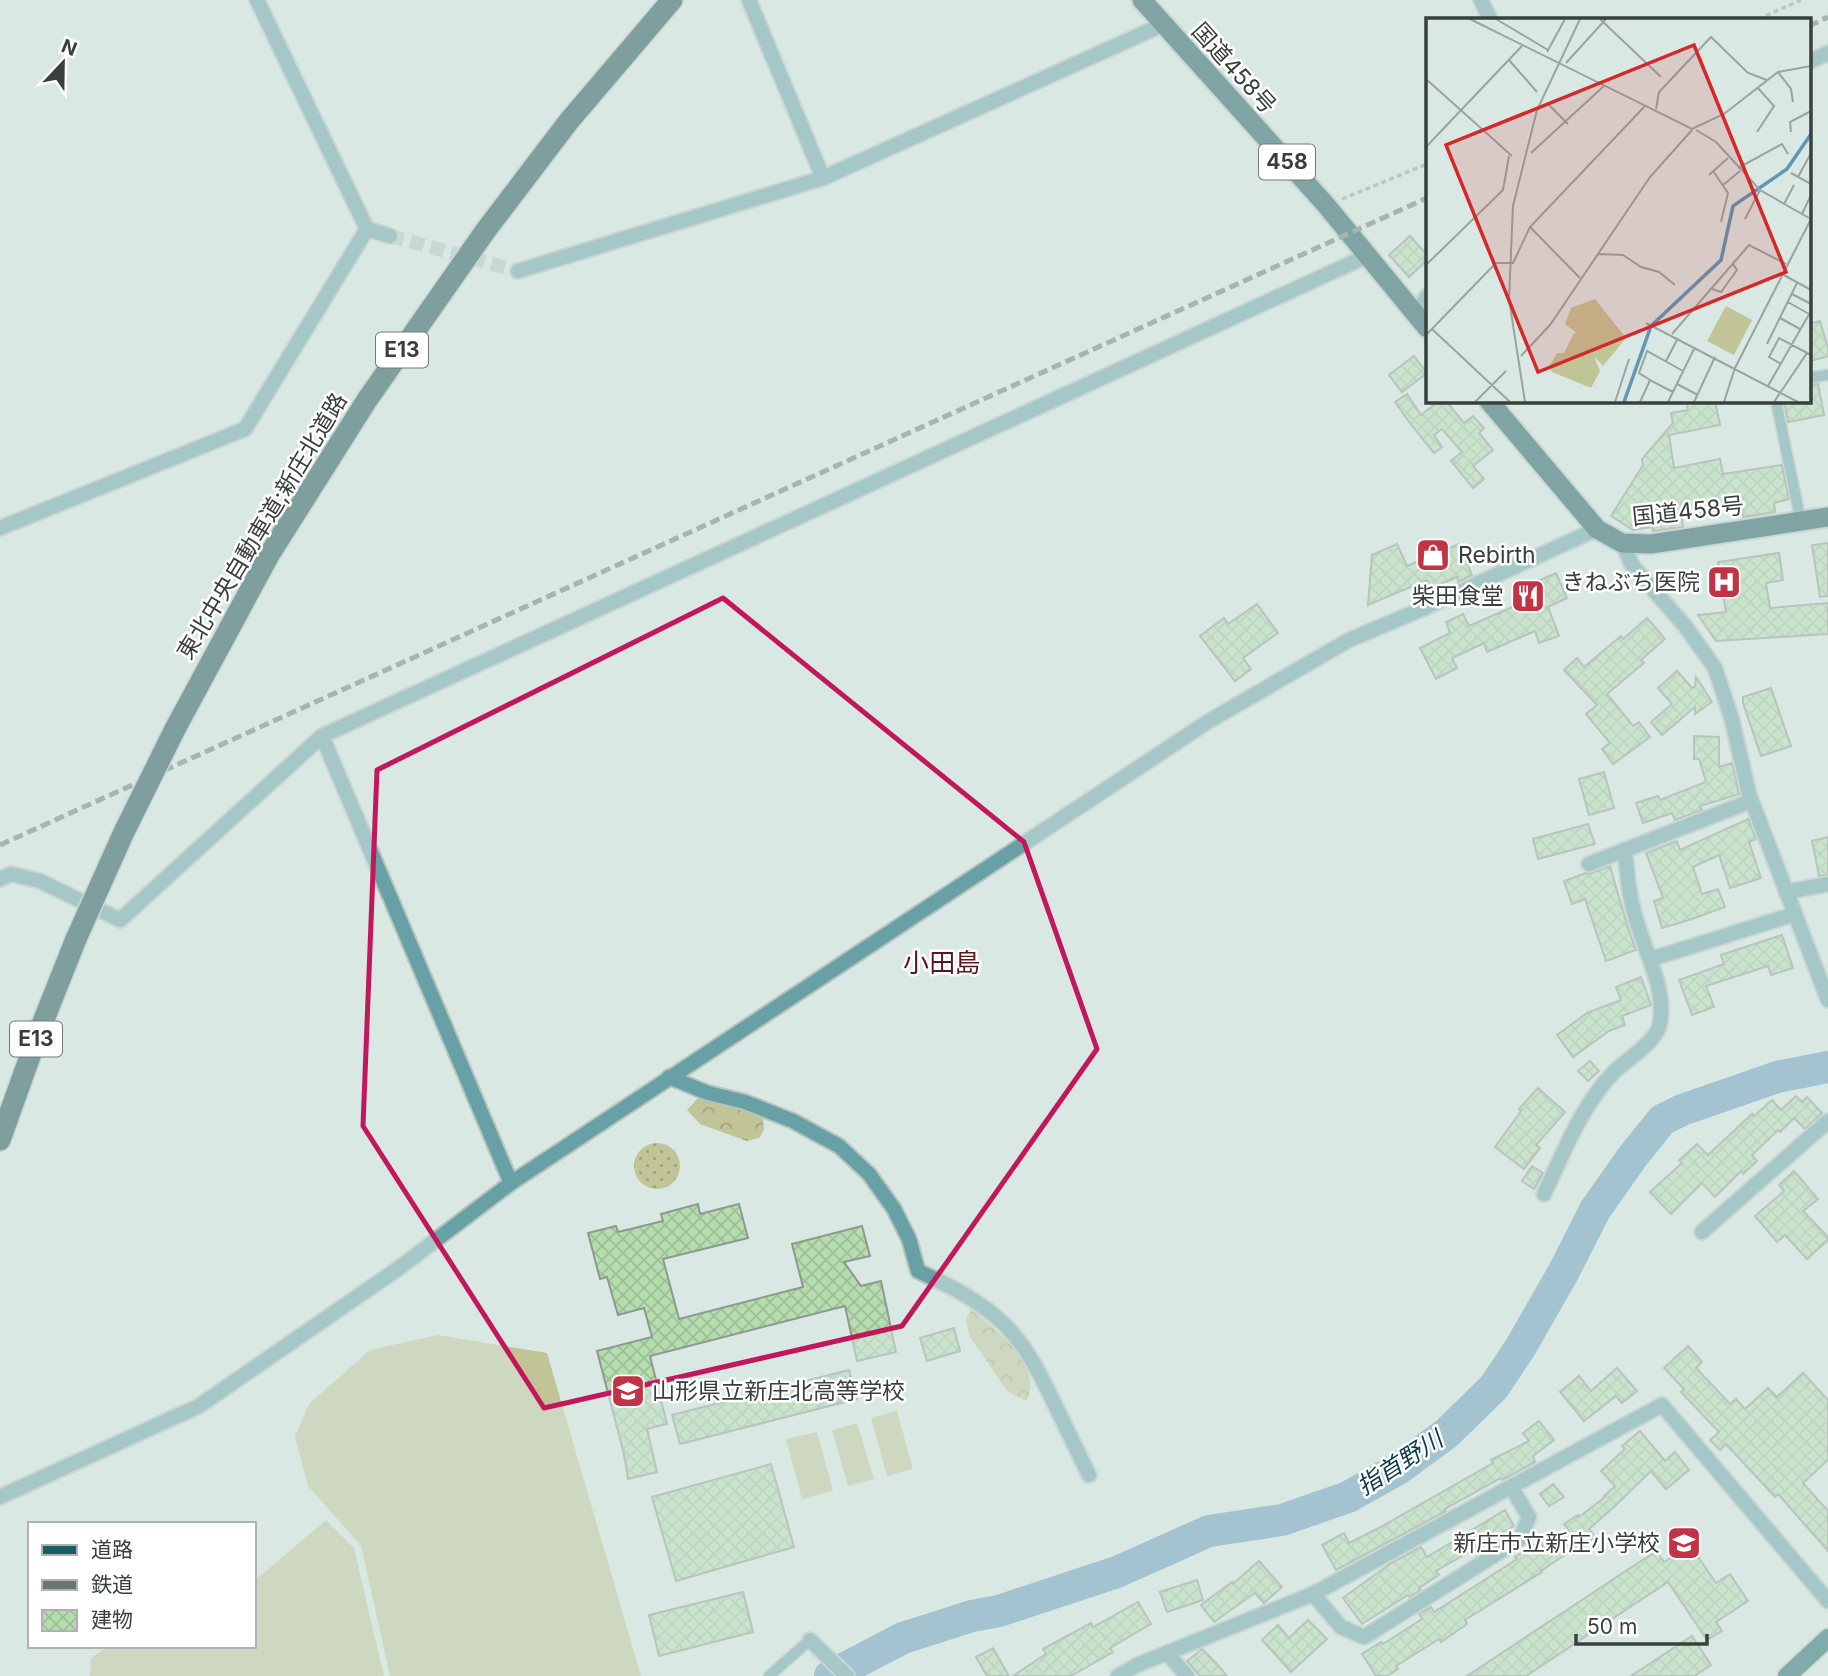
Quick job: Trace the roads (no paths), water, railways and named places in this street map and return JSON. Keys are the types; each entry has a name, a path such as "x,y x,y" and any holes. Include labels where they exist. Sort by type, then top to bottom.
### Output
{"highway":[{"name":"東北中央自動車道;新庄北道路","path":"0,1140 76,939 124,832 175,729 270,555 367,400 486,230 569,121 672,0"},
{"name":"国道458号","path":"1142,0 1326,205 1422,321"},
{"name":"国道458号","path":"1490,402 1597,529 1622,543 1651,544 1828,517"}],"main road":[{"path":"1790,1675 1828,1638"}],"street":[{"path":"257,0 367,229 390,236"},
{"path":"749,0 823,178"},
{"path":"1481,0 1490,18"},
{"path":"518,271 823,178 1162,25"},
{"path":"1811,61 1828,53"},
{"path":"0,528 245,429 367,229"},
{"path":"0,879 11,874 40,880 120,920 322,736 1367,256"},
{"path":"1422,321 1426,301"},
{"path":"0,1497 199,1405 399,1268 510,1183 1209,721 1349,640 1597,529"},
{"path":"1622,543 1632,565 1685,626 1714,668 1732,720 1751,801 1828,1000"},
{"path":"322,736 510,1183"},
{"path":"1589,864 1751,801"},
{"path":"1544,1194 1576,1124 1591,1099 1614,1072 1655,1035 1660,1025 1660,994 1651,959 1635,919 1625,850"},
{"path":"1786,892 1828,884"},
{"path":"1651,959 1795,914"},
{"path":"669,1077 793,1121 839,1146 869,1174 894,1209 909,1239 918,1271 976,1303 1004,1324 1023,1346 1041,1375 1089,1475"},
{"path":"1702,1232 1828,1121"},
{"path":"1118,1676 1137,1665 1313,1594 1662,1405 1828,1601"},
{"path":"1313,1594 1341,1627 1364,1637 1520,1539 1529,1517 1511,1487"},
{"path":"810,1640 847,1676"},
{"path":"1167,1653 1187,1676"}],"lane":[{"path":"1776,402 1801,522"},
{"path":"769,1676 810,1640"}],"waterway":[{"name":"指首野川","path":"830,1676 903,1638 972,1616 999,1611 1117,1572 1209,1531 1282,1520 1348,1497 1398,1469 1447,1433 1494,1387 1563,1273 1595,1210 1662,1120 1682,1110 1777,1077 1828,1067"}],"tunnel":[{"path":"390,236 518,271"}],"railway":[{"path":"1811,25 1828,17"},
{"path":"0,845 1426,198"}],"place":[{"name":"Rebirth","path":"1433,555"},
{"name":"きねぶち医院","path":"1724,582"},
{"name":"柴田食堂","path":"1528,596"},
{"name":"山形県立新庄北高等学校","path":"628,1391"},
{"name":"新庄市立新庄小学校","path":"1684,1543"}],"district":[{"name":"小田島","path":"942,963"}]}
